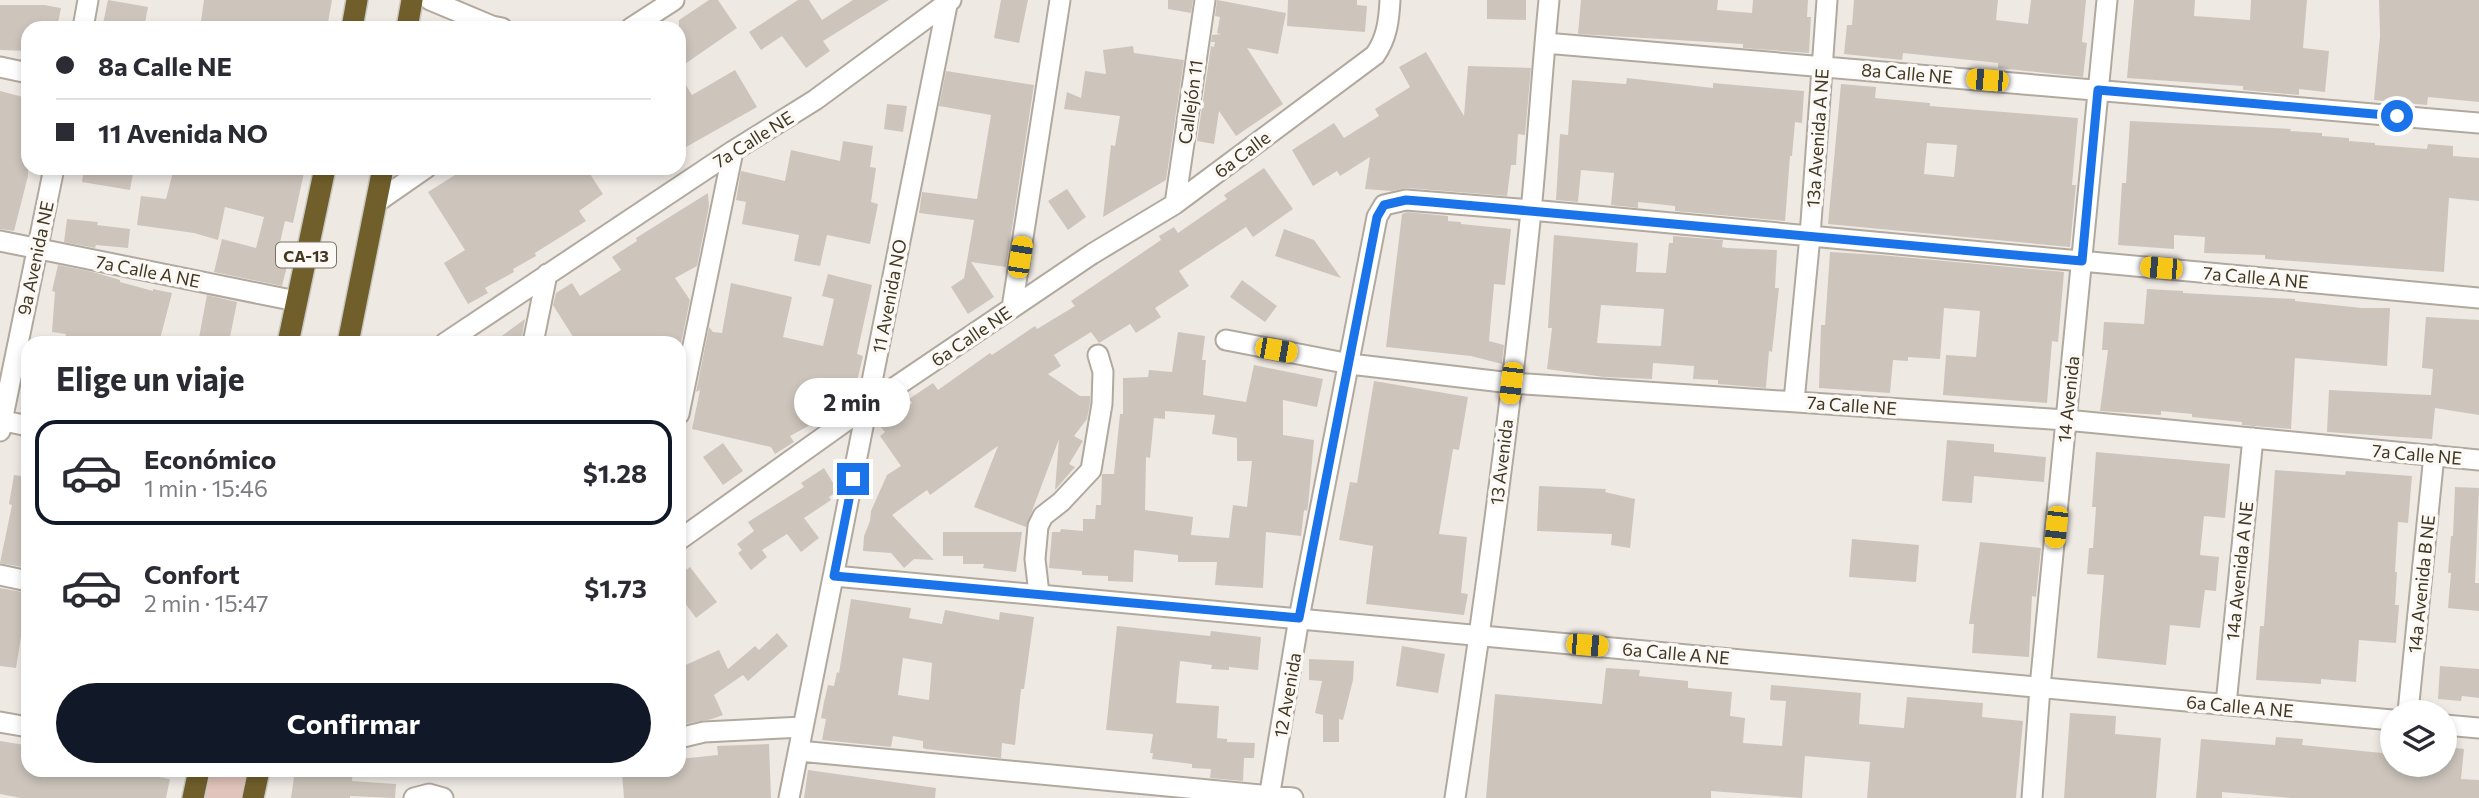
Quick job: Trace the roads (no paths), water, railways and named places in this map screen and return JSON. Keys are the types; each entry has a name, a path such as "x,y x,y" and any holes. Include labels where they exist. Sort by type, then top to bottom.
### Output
{"highway":[{"path":"354,21 358,0"},
{"path":"408,21 412,0"},
{"name":"CA-13","path":"289,336 323,175"},
{"path":"349,336 382,175"},
{"path":"193,798 198,777"},
{"path":"253,798 258,777"}],"street":[{"path":"84,21 88,0"},
{"path":"430,0 480,21"},
{"path":"642,21 674,0"},
{"path":"1012,308 1060,0"},
{"name":"Callejón 11","path":"1175,204 1205,0"},
{"name":"6a Calle","path":"1092,254 1175,204 1375,55 1387,32 1390,0"},
{"name":"13 Avenida","path":"1455,798 1480,635 1511,383 1531,210 1549,0"},
{"name":"13a Avenida A NE","path":"1794,401 1810,236 1827,0"},
{"name":"14 Avenida","path":"2032,798 2040,687 2107,0"},
{"name":"7a Calle NE","path":"455,336 733,151 815,100 948,1"},
{"name":"11 Avenida NO","path":"789,798 948,1"},
{"name":"8a Calle NE","path":"1545,43 2479,122"},
{"path":"0,67 21,72"},
{"path":"686,352 733,151"},
{"name":"9a Avenida NE","path":"1,424 53,175"},
{"path":"377,202 416,175"},
{"name":"12 Avenida","path":"1269,797 1299,618 1377,217 1384,205 1406,200 1531,210"},
{"name":"7a Calle A NE","path":"1531,210 2479,298"},
{"name":"7a Calle A NE","path":"0,241 296,301"},
{"name":"6a Calle NE","path":"686,535 867,406 1092,254"},
{"path":"534,336 547,274"},
{"name":"7a Calle NE","path":"1226,340 1350,363 1511,383 2066,420 2479,460"},
{"path":"1039,594 1035,559 1038,526 1043,516 1061,502 1091,470 1102,404 1103,372 1098,355"},
{"path":"1,424 21,425"},
{"name":"14a Avenida A NE","path":"2226,704 2253,438"},
{"name":"14a Avenida B NE","path":"2409,700 2434,455"},
{"path":"0,575 21,580"},
{"name":"6a Calle A NE","path":"834,576 2380,719"},
{"path":"0,722 21,726"},
{"path":"2457,726 2479,728"},
{"path":"686,736 704,732 803,727"},
{"path":"799,751 1293,798"},
{"path":"414,798 429,794 443,798"}]}
